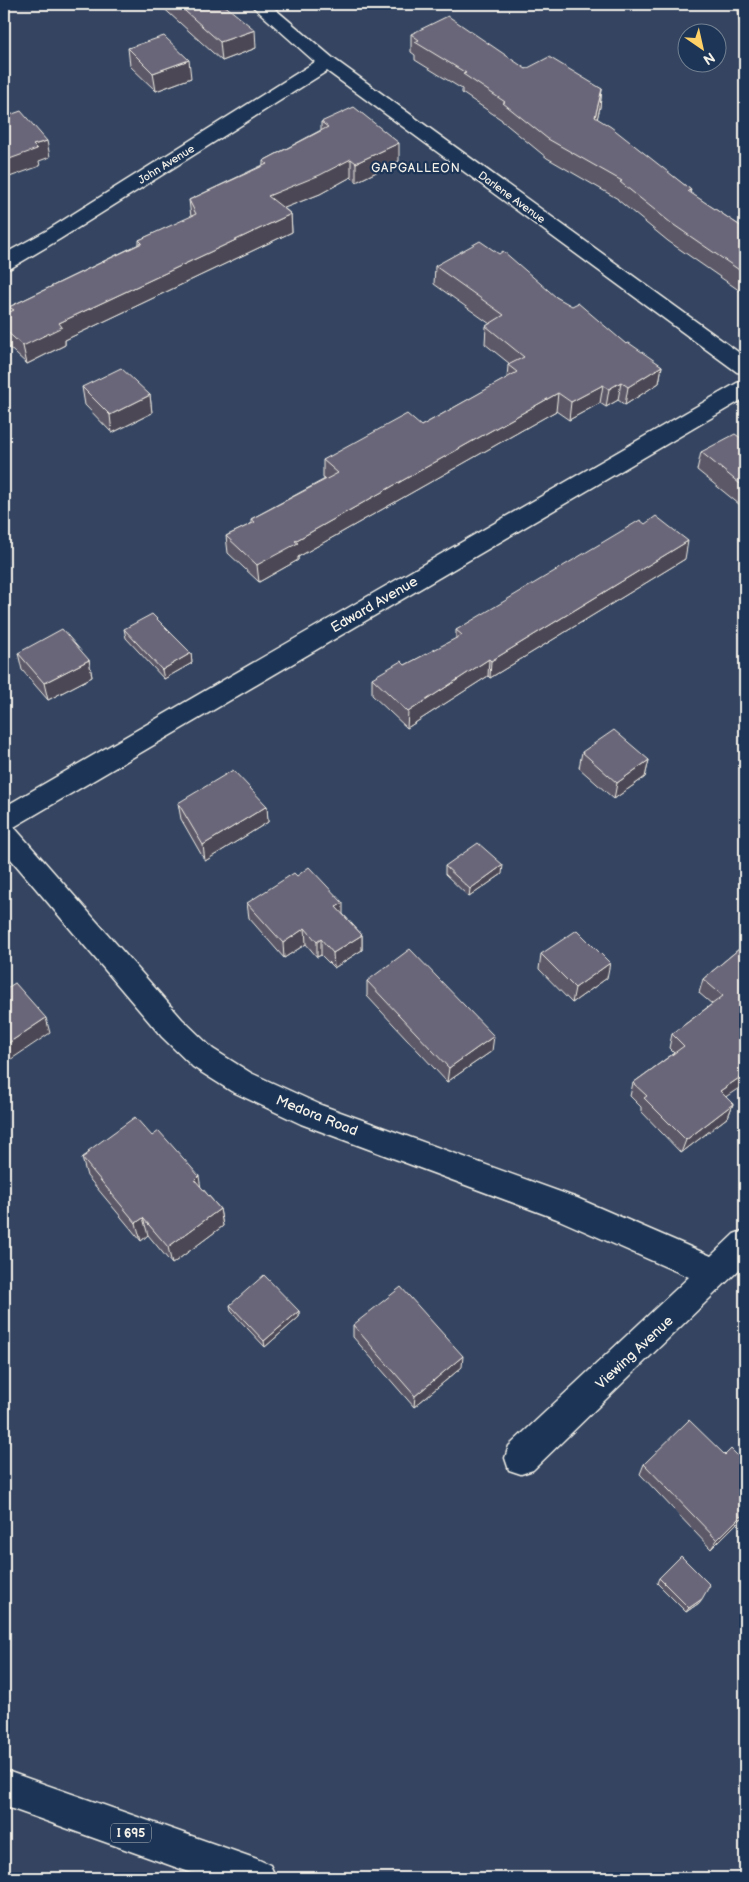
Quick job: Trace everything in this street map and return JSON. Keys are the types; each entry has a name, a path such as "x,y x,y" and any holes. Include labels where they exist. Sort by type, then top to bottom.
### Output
{"main road":[{"name":"Darlene Avenue","path":"259,4 328,63 745,367"},
{"name":"John Avenue","path":"4,263 53,235 328,63"},
{"name":"Edward Avenue","path":"4,820 745,388"},
{"name":"Medora Road","path":"4,833 172,1028 203,1058 234,1077 311,1115 566,1208 715,1273"},
{"name":"Viewing Avenue","path":"521,1458 745,1244"},
{"name":"I 695","path":"4,1788 257,1878"}],"building":[{"path":"177,4 223,4 255,30 220,42"},
{"path":"742,4 745,4 745,21"},
{"path":"448,16 526,69 549,57 602,89 595,117 611,127 691,190 688,191 745,229 745,274 671,223 620,182 622,181 548,139 503,103 505,102 463,74 466,73 415,42 419,40 411,34"},
{"path":"164,36 189,60 153,73 128,48"},
{"path":"354,107 399,143 356,163 351,159 320,175 268,196 291,214 59,323 62,327 23,346 4,329 4,315 14,310 9,307 142,243 139,240 196,214 189,200 267,164 263,161 328,127 321,122"},
{"path":"21,111 47,141 33,145 37,149 4,161 4,117"},
{"path":"480,241 499,254 503,251 556,297 572,306 578,303 626,344 629,343 662,366 628,387 621,382 609,389 603,385 571,402 558,393 295,541 298,543 257,565 226,536 255,522 251,519 338,473 323,460 407,414 421,426 517,372 508,365 524,357 486,326 504,315 435,266"},
{"path":"121,368 150,395 110,415 82,387"},
{"path":"735,434 745,441 745,488 701,452"},
{"path":"656,516 688,541 491,661 489,659 408,712 372,678 401,661 405,665 462,635 456,630 640,520 645,524"},
{"path":"152,614 191,653 162,670 124,629"},
{"path":"62,629 89,660 44,683 18,653"},
{"path":"614,730 649,760 617,783 582,752"},
{"path":"233,770 267,806 203,845 178,803"},
{"path":"478,843 503,865 470,889 445,866"},
{"path":"309,867 343,903 336,907 362,935 333,953 321,939 317,942 305,928 283,943 247,903 294,873 297,876"},
{"path":"577,930 610,963 575,988 541,954"},
{"path":"745,944 745,1074 720,1091 733,1104 686,1140 644,1098 647,1096 633,1083 684,1046 672,1034 723,996 703,979"},
{"path":"410,949 494,1036 449,1068 367,981"},
{"path":"15,983 46,1018 4,1046 4,990"},
{"path":"135,1117 152,1136 159,1131 199,1176 195,1180 220,1209 168,1247 143,1218 136,1223 82,1158 90,1152 88,1151"},
{"path":"264,1275 299,1311 264,1341 230,1305"},
{"path":"401,1287 463,1356 415,1396 353,1325"},
{"path":"689,1420 725,1455 731,1449 745,1463 745,1512 717,1540 644,1464"},
{"path":"681,1556 710,1585 702,1599 689,1608 659,1578"}],"district":[{"name":"GAPGALLEON","path":"416,168"}]}
